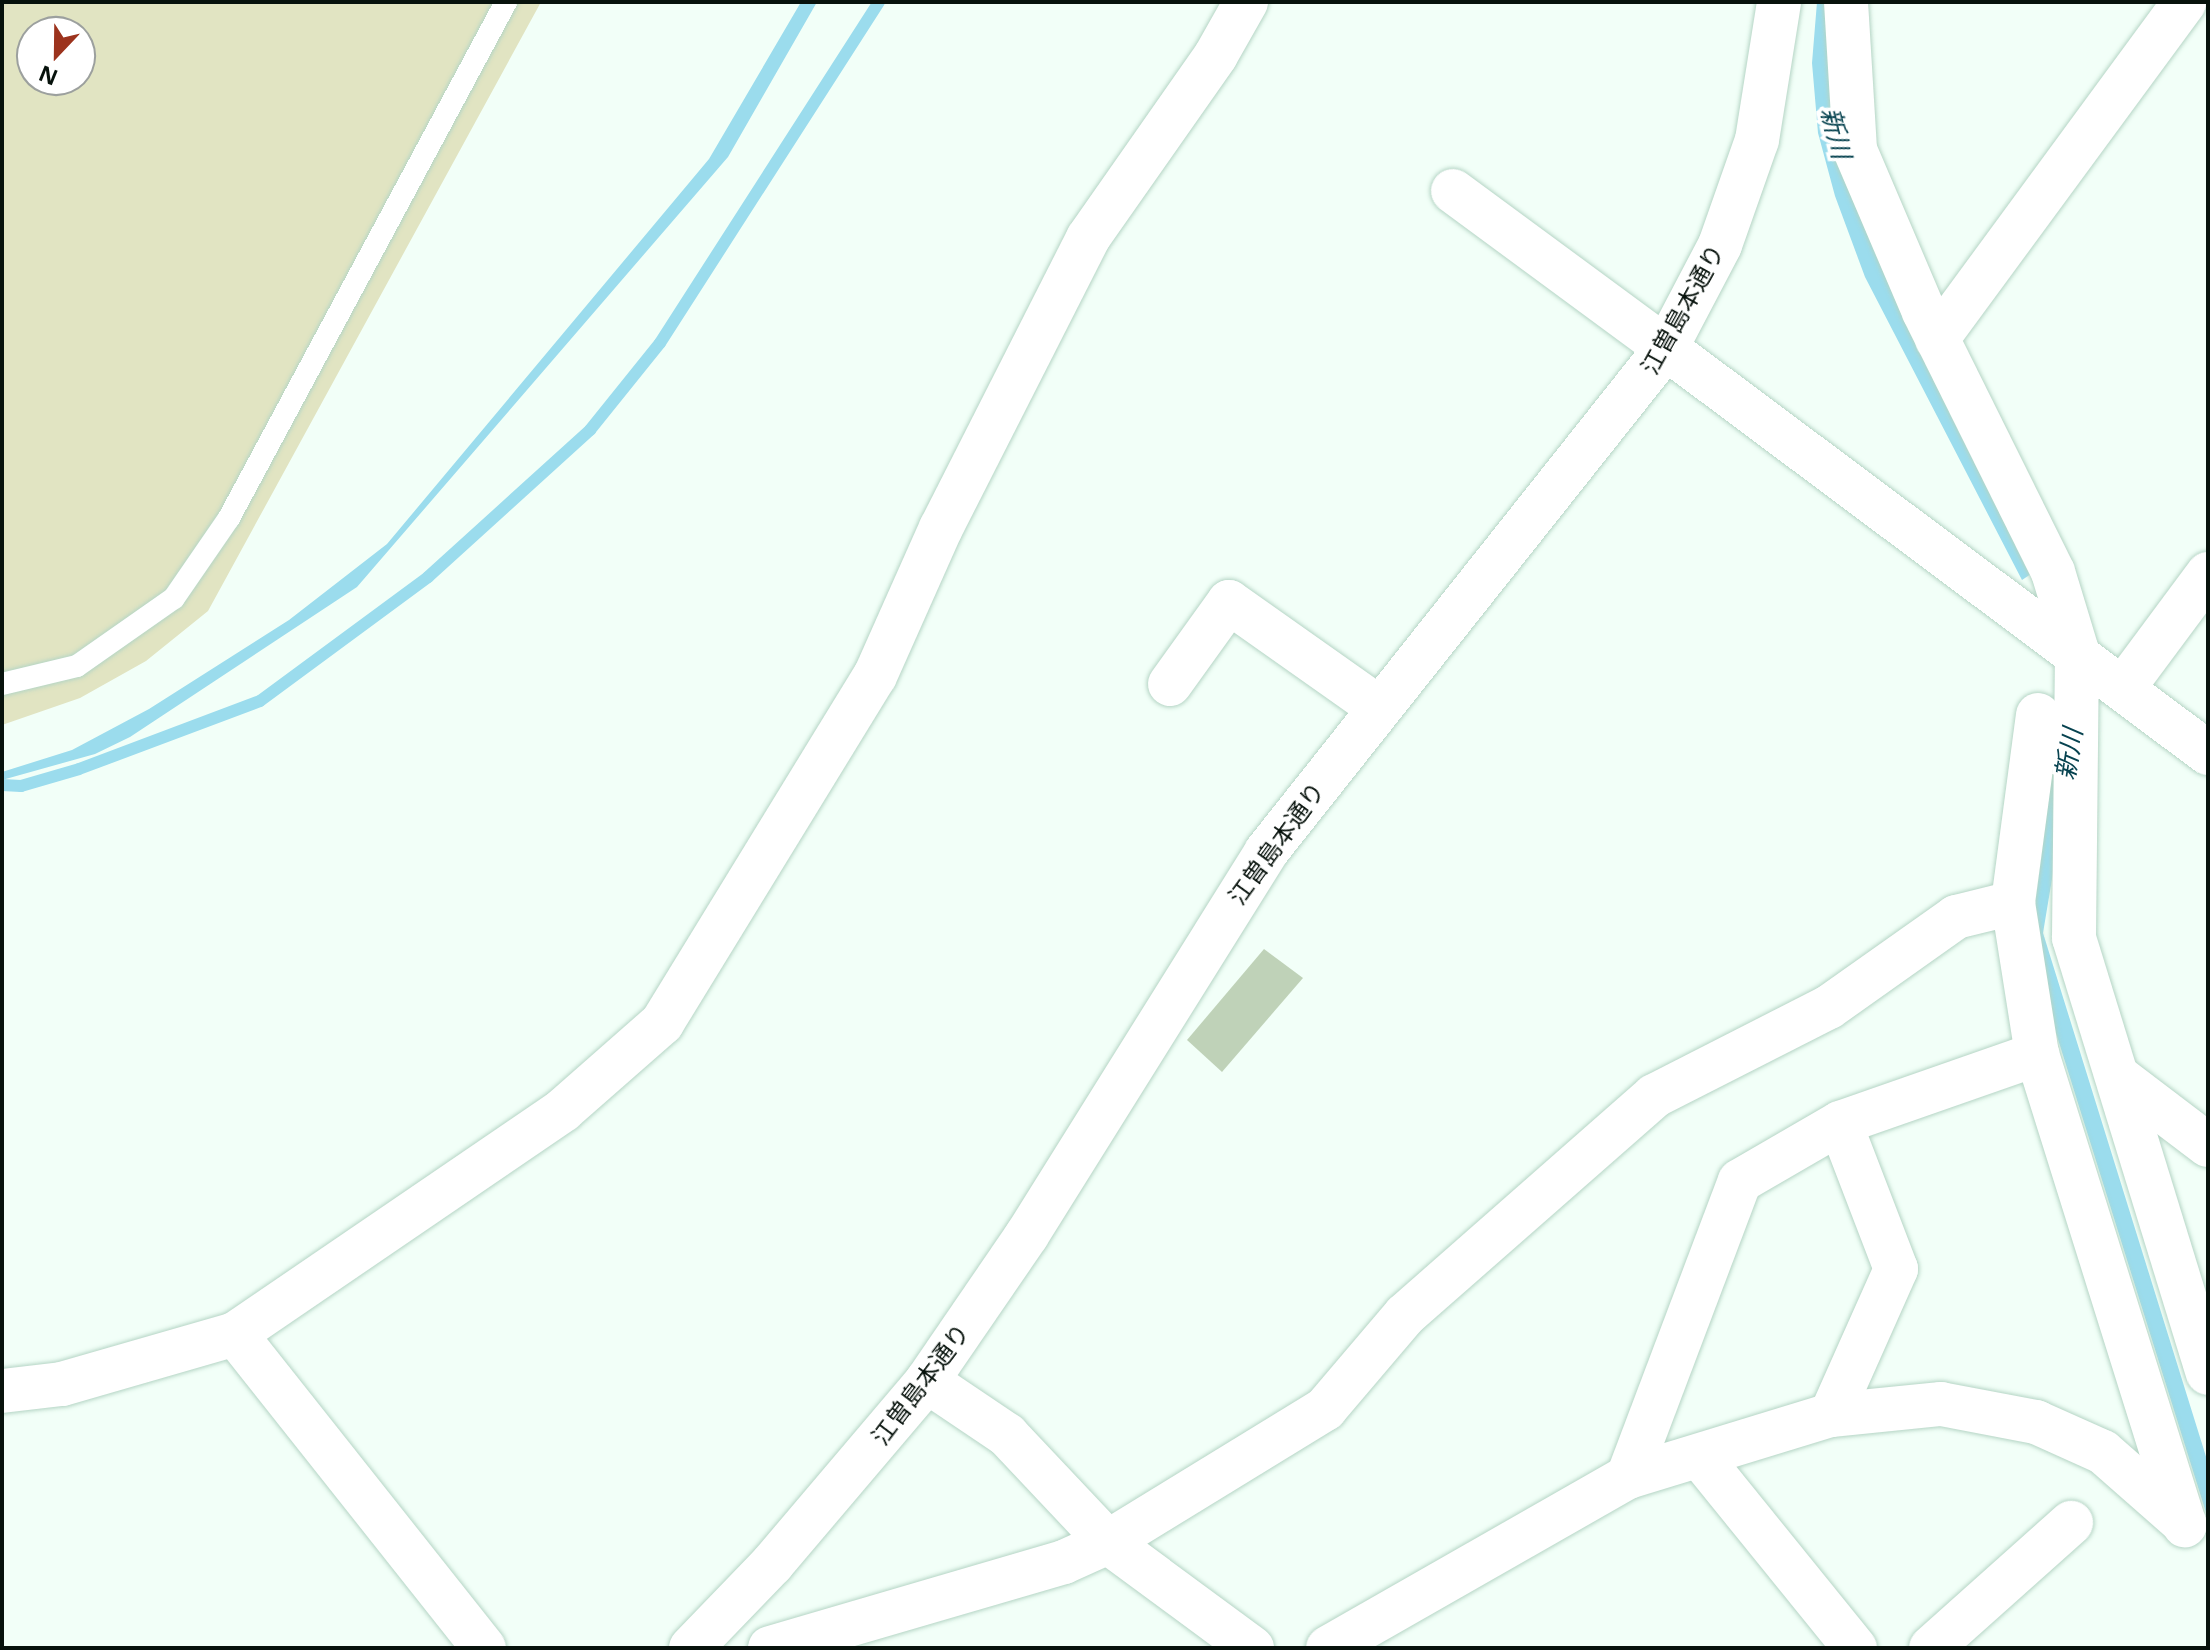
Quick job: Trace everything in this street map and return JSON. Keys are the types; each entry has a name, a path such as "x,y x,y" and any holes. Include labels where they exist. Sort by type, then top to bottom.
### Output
{"street":[{"path":"2,1391 62,1384 235,1334 563,1110 662,1023 875,676 941,528 1088,238 1216,55 1246,2"},
{"name":"江曽島本通り","path":"702,1646 927,1381 1027,1235 1266,852 1378,707 1666,348 1720,245 1757,140 1779,2"},
{"path":"1846,2 1855,150 1937,339 2053,572 2077,651 2074,938 2208,1373"},
{"path":"1937,339 2185,2"},
{"path":"1453,191 2077,651 2208,753"},
{"path":"2124,687 2208,574"},
{"path":"1170,684 1229,602 1378,707"},
{"path":"1328,1648 1628,1477 1701,1458 1831,1415 1941,1404 2036,1422 2103,1452 2185,1525 2037,1054 2013,903 2038,715"},
{"path":"770,1648 1064,1562 1108,1542 1325,1409 1405,1315 1654,1096 1829,1007 1956,917 2013,903"},
{"path":"1628,1477 1740,1181 1840,1123 2037,1054"},
{"path":"2117,1076 2208,1145"},
{"path":"1831,1415 1896,1269 1840,1123"},
{"path":"235,1334 484,1648"},
{"path":"927,1381 1007,1435 1108,1542 1252,1648"},
{"path":"1701,1458 1855,1648"},
{"path":"1931,1648 2071,1523"}],"lane":[{"path":"2,684 77,666 174,598 229,518 506,2"}],"green space":[{"path":"2,2 541,2 208,611 146,661 80,698 2,725"}],"water":[{"path":"801,2 817,2 728,157 357,587 130,737 95,754 2,780 2,772 72,750 149,709 289,620 387,544 709,159"},
{"name":"新川","path":"1817,2 1834,2 1832,64 2037,570 2022,580 1865,277 1835,196 1818,133 1812,63"},
{"name":"新川","path":"2057,736 2075,741 2043,933 2208,1463 2208,1519 2026,937"}],"building":[{"path":"1264,949 1303,978 1222,1072 1187,1040"}],"waterway":[{"path":"2,785 21,786 79,769 260,701 428,577 590,430 660,343 879,2"}]}
